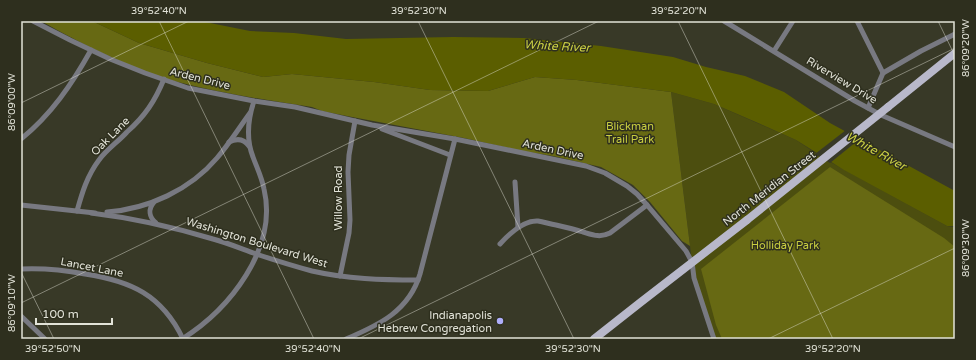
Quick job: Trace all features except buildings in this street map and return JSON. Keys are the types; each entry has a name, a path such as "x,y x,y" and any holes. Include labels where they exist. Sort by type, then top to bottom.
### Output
{"main road":[{"name":"North Meridian Street","path":"594,339 747,220 955,53"}],"street":[{"name":"Arden Drive","path":"33,21 122,64 188,88 254,101 295,107 372,125 455,139 592,168 621,181 637,194 686,252 692,262"},
{"name":"Riverview Drive","path":"724,21 846,96 881,115 955,147"},
{"path":"774,51 793,21"},
{"path":"857,21 883,73"},
{"path":"868,108 883,73 921,51 955,34"},
{"path":"21,139 36,127 68,89 91,50"},
{"name":"Oak Lane","path":"77,211 86,182 96,164 107,151 143,116 158,94 164,80"},
{"path":"182,339 210,318 227,301 244,279 261,243 266,222 266,196 250,146 248,128 250,112 254,101"},
{"path":"21,205 91,213 126,210 154,202 178,190 195,178 216,159 250,112"},
{"name":"Willow Road","path":"340,276 349,234 350,220 348,172 349,155 355,121"},
{"name":"Arden Drive","path":"372,125 450,155"},
{"path":"229,142 236,139 247,143 250,146"},
{"path":"346,339 373,327 392,315 409,297 418,280 455,139"},
{"path":"515,182 518,227"},
{"path":"154,202 150,209 150,213 156,224"},
{"path":"500,244 518,227 527,223 539,221 601,236 610,232 647,205"},
{"name":"Washington Boulevard West","path":"91,213 123,217 214,239 312,271 340,276 382,280 418,280"},
{"path":"692,262 694,278 714,339"},
{"name":"Lancet Lane","path":"21,269 38,268 71,271 98,276 127,284 143,292 161,307 174,323 182,339"},
{"path":"21,316 45,339"}],"green space":[{"name":"Blickman Trail Park","path":"41,21 92,21 139,43 207,63 263,77 292,74 374,82 430,90 488,91 535,77 577,80 671,92 690,246 682,241 650,202 633,185 601,167 464,138 322,111 312,107 225,93 174,81 157,76 106,55"},
{"name":"Holliday Park","path":"671,92 714,104 796,140 823,158 947,226 955,227 955,339 715,339 705,313 692,262"},
{"name":"Holliday Park","path":"830,167 944,238 955,247 955,339 722,339 716,325 701,269"}],"water":[{"name":"White River","path":"92,21 200,21 250,31 294,33 346,39 453,37 524,38 601,46 673,57 706,67 745,76 784,92 830,123 955,191 955,226 947,226 844,170 796,140 714,104 671,92 577,80 535,77 488,91 430,90 374,82 292,74 263,77 207,63 139,43"}],"pier":[{"path":"846,130 861,138 830,163 815,154"}],"place":[{"name":"Indianapolis Hebrew Congregation","path":"500,321"}]}
